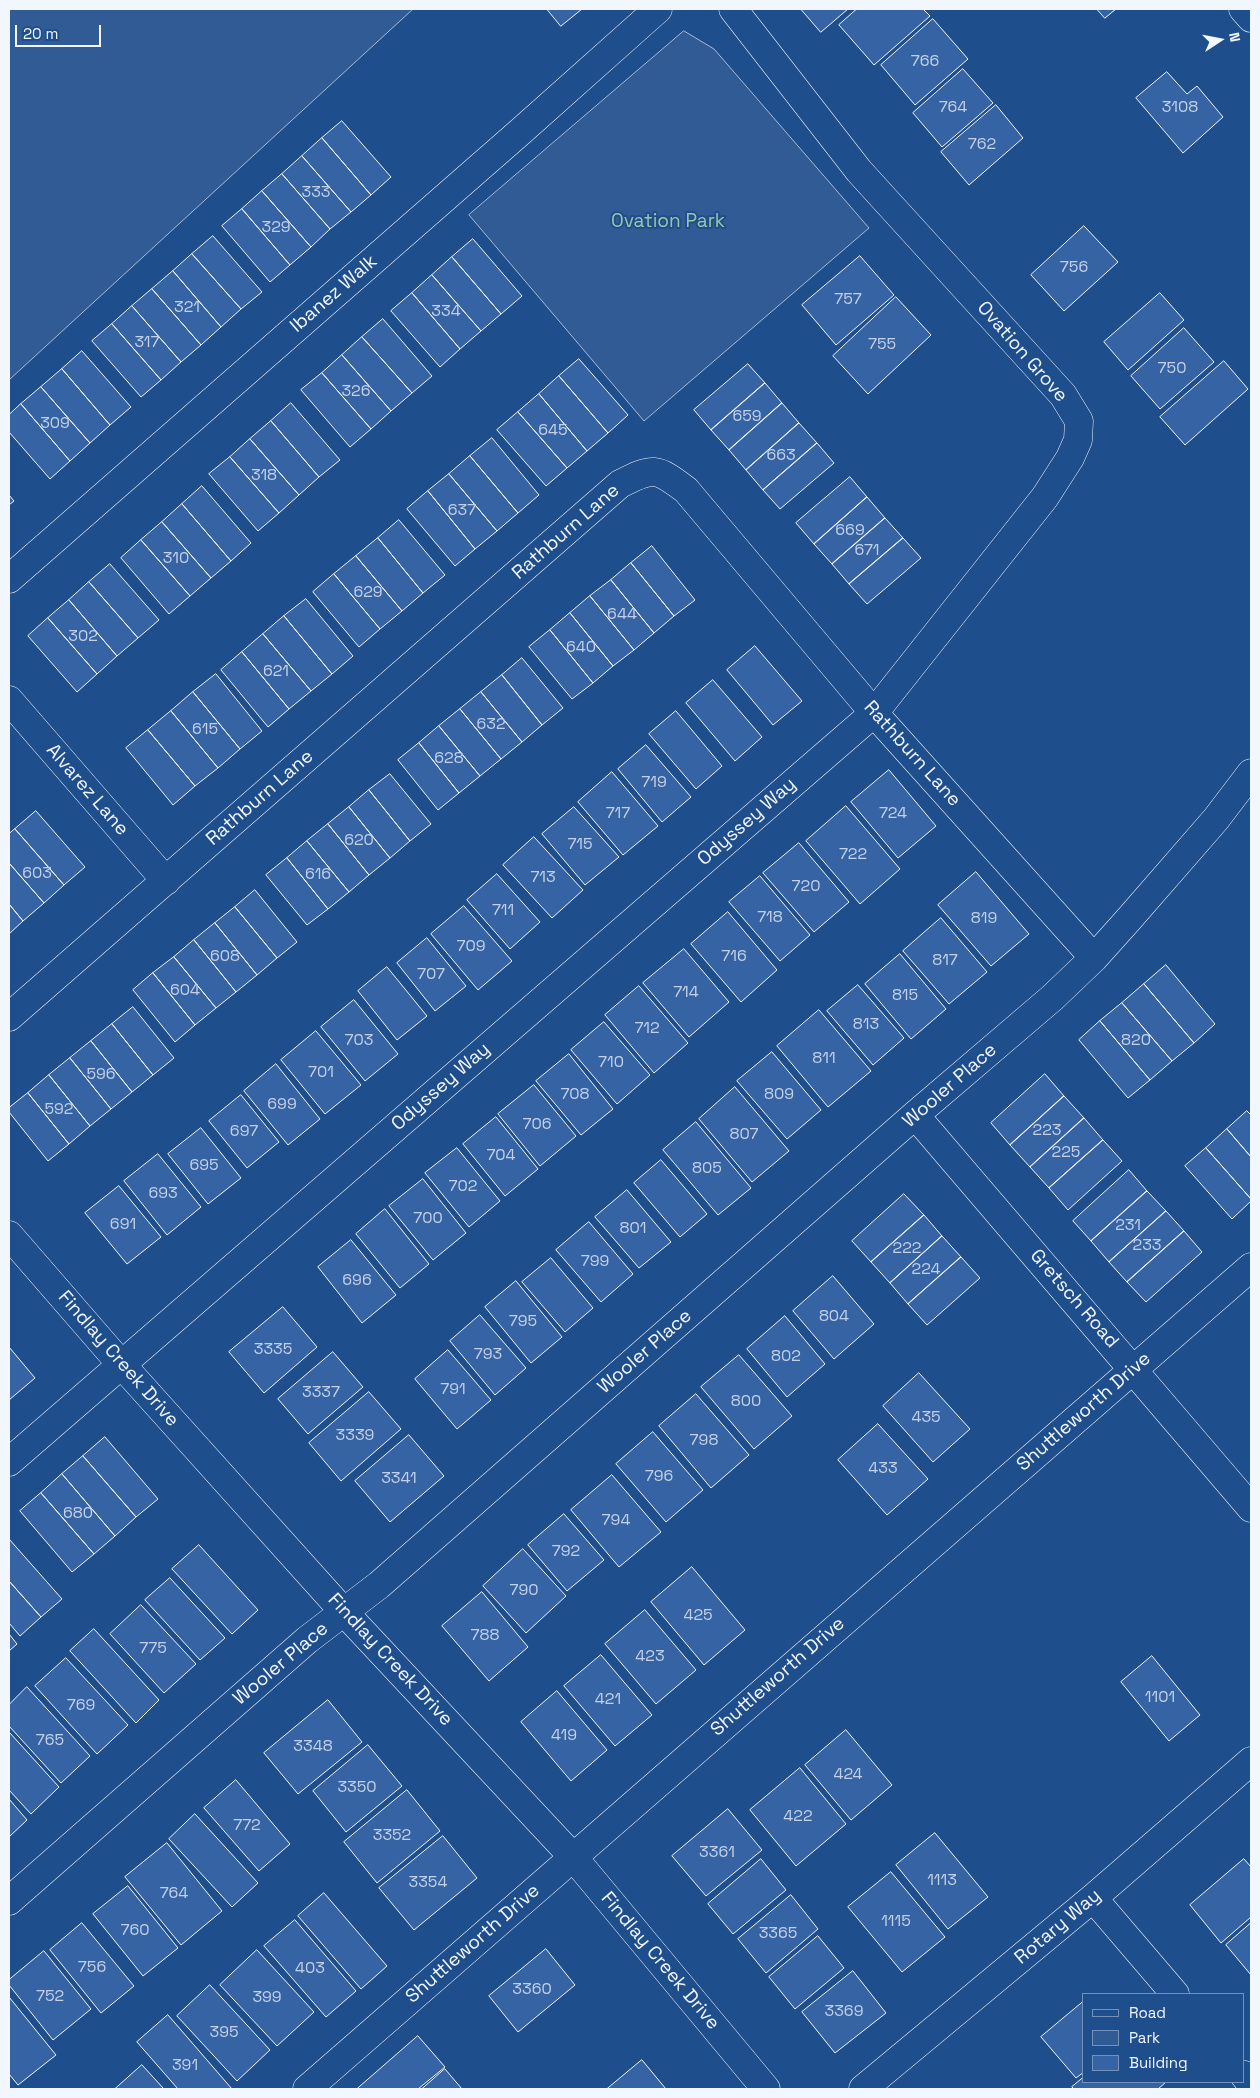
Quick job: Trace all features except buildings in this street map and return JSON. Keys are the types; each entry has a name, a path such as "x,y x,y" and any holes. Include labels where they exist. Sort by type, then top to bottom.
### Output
{"street":[{"name":"Ibanez Walk","path":"9,579 658,9"},
{"name":"Ovation Grove","path":"733,9 859,170 1062,395 1079,421 1078,440 1070,458 1044,497 874,713"},
{"path":"1243,9 1251,18"},
{"name":"Rathburn Lane","path":"9,1017 620,484 645,472 664,473 686,490 874,713 1094,958"},
{"name":"Alvarez Lane","path":"9,700 166,881"},
{"name":"Odyssey Way","path":"9,1462 874,713"},
{"name":"Wooler Place","path":"9,1901 307,1640 379,1584 915,1115 1052,998 1094,958 1210,826 1251,773"},
{"name":"Gretsch Road","path":"915,1115 1134,1368 1251,1508"},
{"name":"Findlay Creek Drive","path":"9,1234 121,1364 344,1612 574,1858 766,2089"},
{"name":"Shuttleworth Drive","path":"307,2089 530,1893 574,1858 593,1839 1251,1268"},
{"name":"Rotary Way","path":"863,2089 1093,1898 1251,1761"},
{"path":"1093,1898 1173,1993"}],"green space":[{"path":"9,9 413,9 9,380"},
{"name":"Ovation Park","path":"684,31 714,49 869,228 644,421 469,215"}]}
